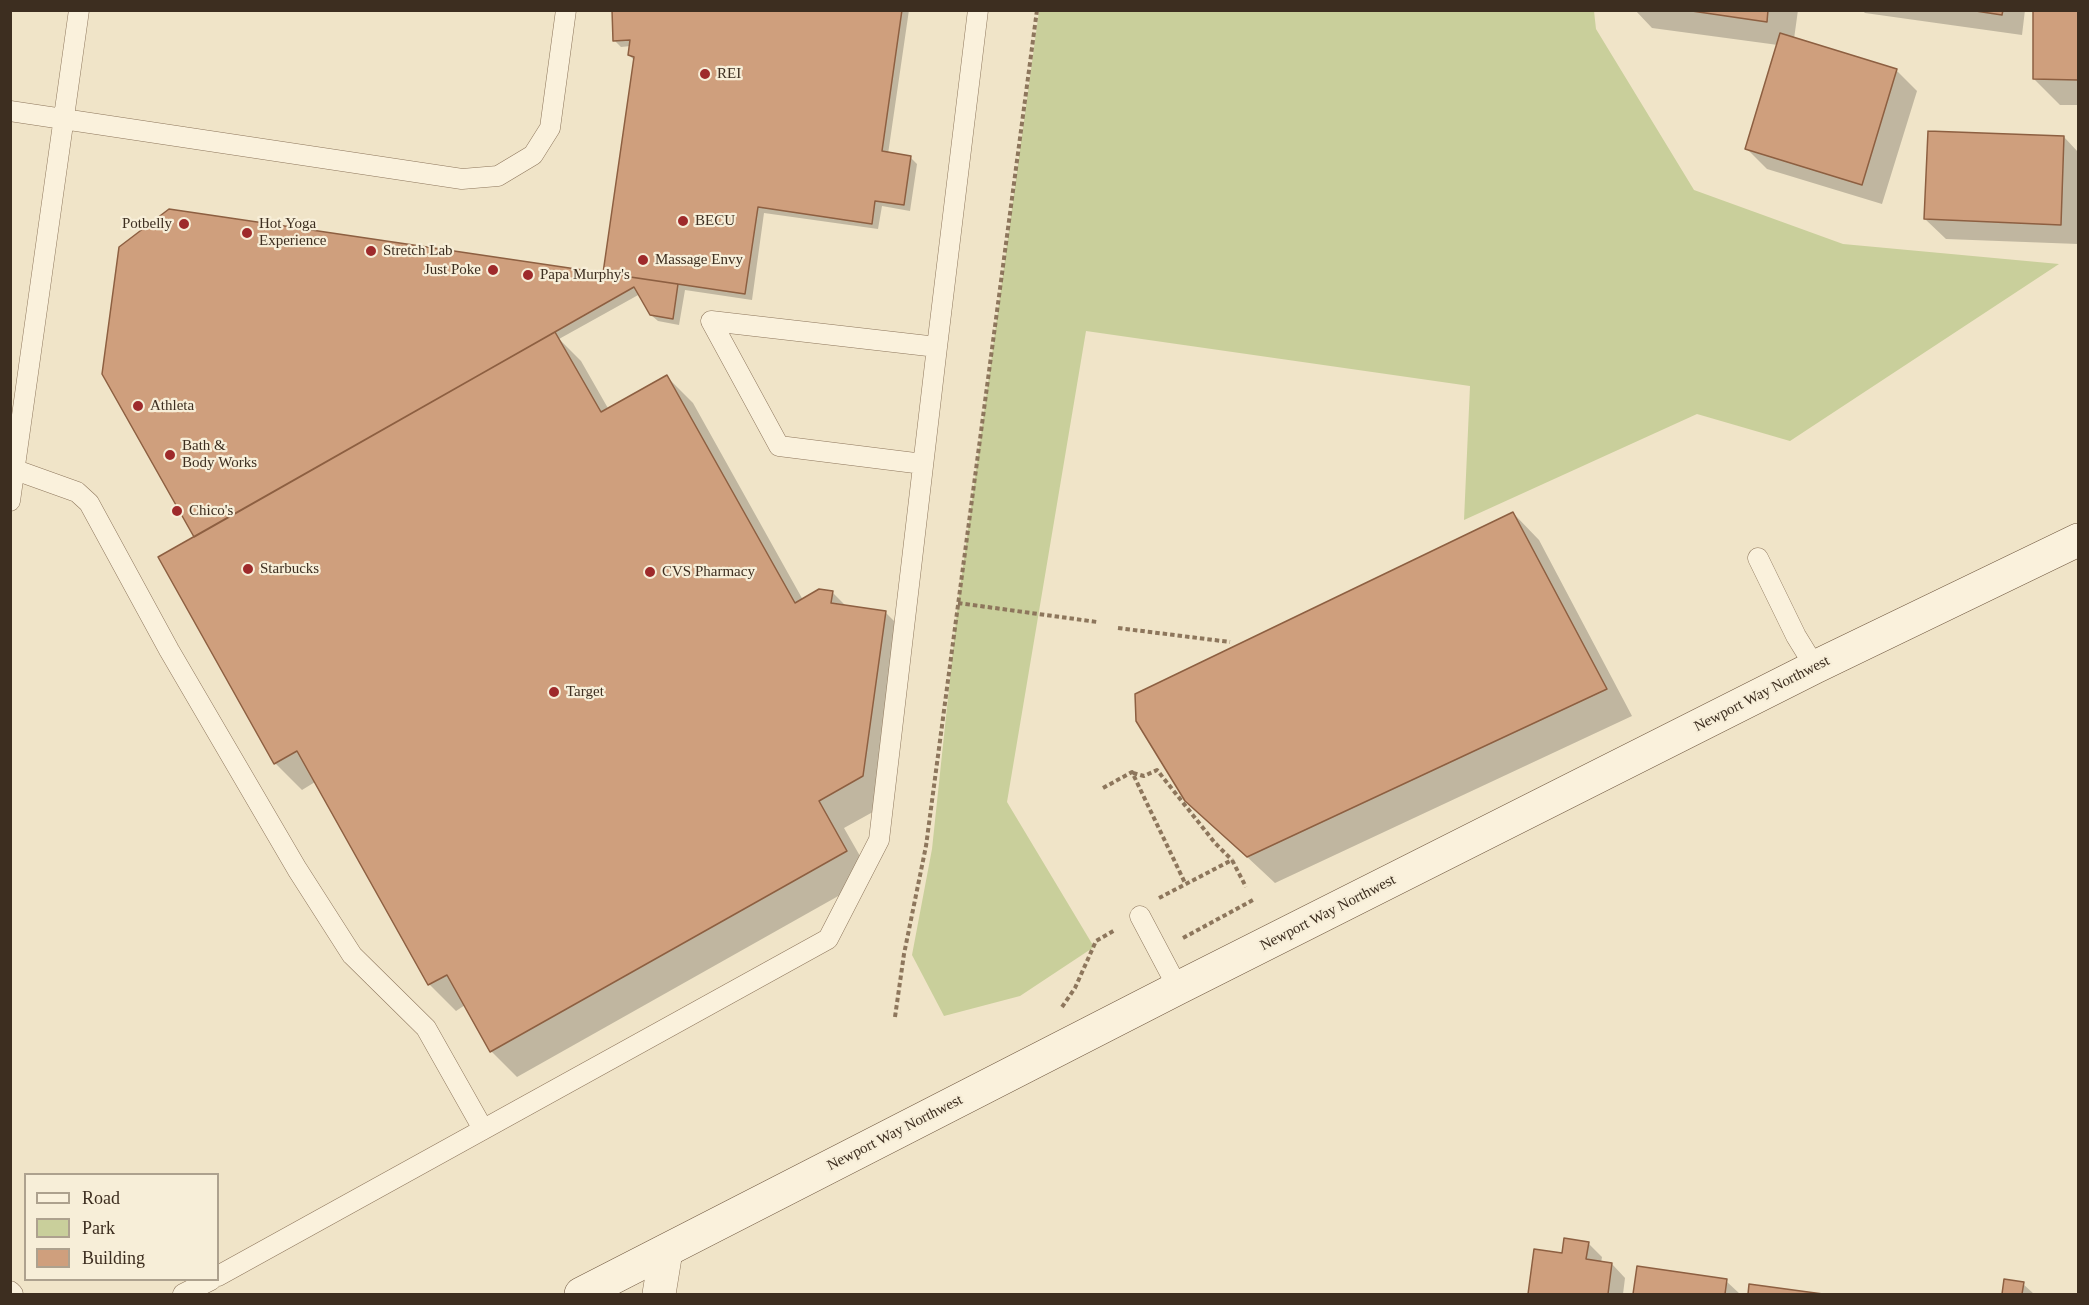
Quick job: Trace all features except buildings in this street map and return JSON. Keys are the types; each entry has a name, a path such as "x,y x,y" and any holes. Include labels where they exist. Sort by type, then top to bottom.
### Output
{"street":[{"name":"Newport Way Northwest","path":"581,1294 1178,988 1815,667 2079,540"},
{"path":"658,1294 666,1251"}],"lane":[{"path":"10,501 80,10"},
{"path":"10,111 462,179 498,176 533,155 550,128 566,10"},
{"path":"219,1275 828,939 879,840 978,10"},
{"path":"923,464 779,446 711,321 937,347"},
{"path":"13,469 77,492 89,503 169,650 297,869 352,955 426,1028 483,1129"},
{"path":"1758,558 1796,636 1815,667"},
{"path":"1140,916 1178,988"},
{"path":"183,1294 209,1281"}],"path":[{"path":"895,1017 904,954 926,846 1037,10"},
{"path":"958,603 1097,622"},
{"path":"1118,628 1230,642"},
{"path":"1104,788 1132,772 1144,776 1157,770 1215,843 1232,860 1246,887"},
{"path":"1132,772 1185,883"},
{"path":"1162,904 1158,897 1232,860"},
{"path":"1159,951 1253,900"},
{"path":"1059,1013 1075,988 1096,941 1116,930"}],"green space":[{"path":"1039,11 1594,11 1596,29 1694,190 1843,244 2059,264 1790,441 1697,414 1464,520 1470,386 1086,331 1007,802 1094,947 1020,996 944,1016 912,955 932,849 958,603"}],"place":[{"name":"REI","path":"705,74"},
{"name":"BECU","path":"683,221"},
{"name":"Potbelly","path":"184,224"},
{"name":"Hot Yoga Experience","path":"247,233"},
{"name":"Stretch Lab","path":"371,251"},
{"name":"Massage Envy","path":"643,260"},
{"name":"Just Poke","path":"493,270"},
{"name":"Papa Murphy's","path":"528,275"},
{"name":"Athleta","path":"138,406"},
{"name":"Bath & Body Works","path":"170,455"},
{"name":"Chico's","path":"177,511"},
{"name":"Starbucks","path":"248,569"},
{"name":"CVS Pharmacy","path":"650,572"},
{"name":"Target","path":"554,692"}]}
